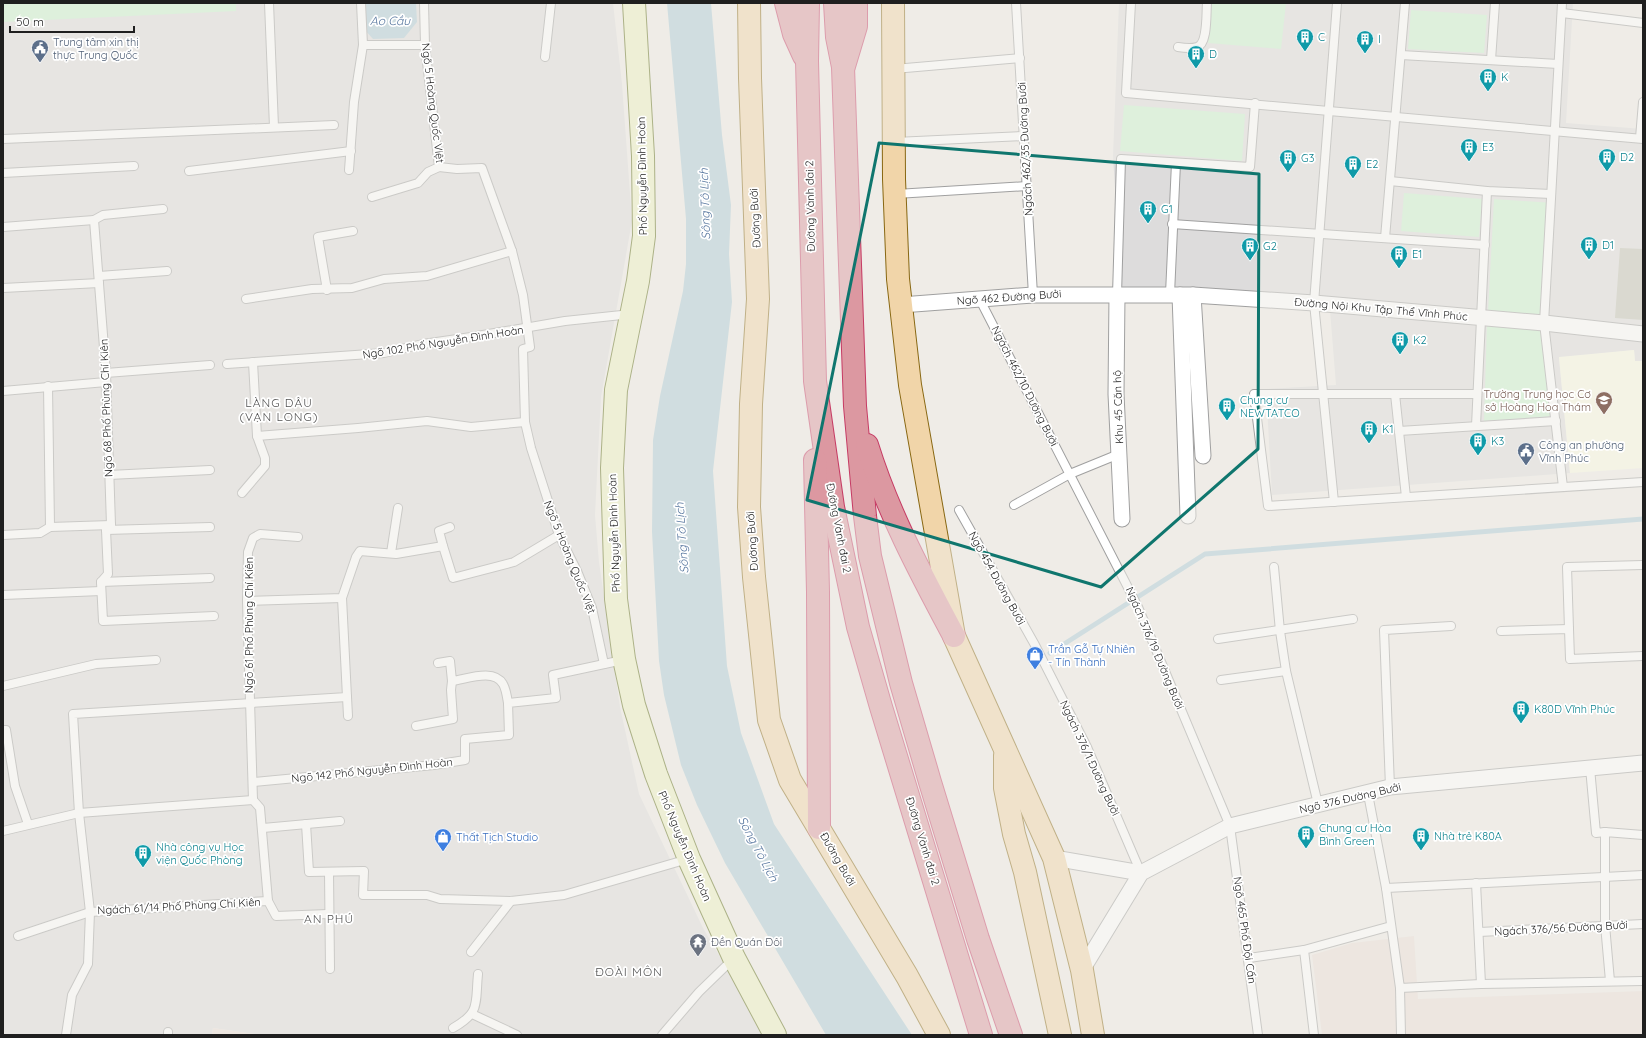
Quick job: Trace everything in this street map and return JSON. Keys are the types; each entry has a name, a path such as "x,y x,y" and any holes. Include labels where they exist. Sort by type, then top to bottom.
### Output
{"highway":[{"path":"786,3 794,34 807,61"},
{"name":"Đường Vành đai 2","path":"808,3 807,61 815,381 833,507 858,627 981,1035"},
{"path":"835,3 837,37 843,68 855,406 870,556 901,683 978,939 1009,1031"},
{"path":"843,68 856,26 856,3"},
{"path":"815,381 819,828"},
{"path":"855,406 874,467 910,555 954,636"}],"main road":[{"name":"Phố Nguyễn Đình Hoàn","path":"634,3 643,156 644,236 632,314 616,390 612,468 616,599 614,662 634,705 656,774 689,859 734,958 775,1035"},
{"name":"Đường Bưởi","path":"749,3 750,94 758,299 749,463 749,507 754,577 769,720 790,780 907,976 939,1035"},
{"path":"893,3 895,195 901,306 910,385 923,468 954,636 1054,858 1082,970 1093,1035"},
{"path":"1005,747 1005,788 1060,1035"}],"street":[{"name":"Ngõ 462 Đường Bưởi","path":"901,306 979,298 1069,293 1117,295"},
{"name":"Đường Nội Khu Tập Thể Vĩnh Phúc","path":"1117,295 1181,295 1314,303 1544,323 1643,334"},
{"name":"Khu 45 Căn hộ","path":"1117,295 1116,394 1122,519"},
{"path":"1181,295 1203,456"},
{"path":"1181,295 1188,516"},
{"name":"Ngõ 376 Đường Bưởi","path":"1141,873 1230,826 1318,804 1368,794 1390,787 1643,763"},
{"path":"1054,858 1141,873 1082,970"}],"lane":[{"path":"269,3 274,127"},
{"path":"349,170 354,102 362,45 361,3"},
{"name":"Ngõ 5 Hoàng Quốc Việt","path":"424,3 425,45 439,167 457,169 482,168 512,251 523,295 530,347 523,349 525,422 531,448 560,535 577,571 614,662"},
{"path":"545,56 552,3"},
{"name":"Ngách 462/35 Đường Bưởi","path":"1016,3 1033,295"},
{"path":"1131,3 1126,93 1255,103 1641,138 1643,102"},
{"path":"1178,47 1197,47 1203,43 1207,3"},
{"path":"1334,502 1314,303 1337,3"},
{"path":"1385,238 1405,3"},
{"path":"1491,60 1495,3"},
{"path":"1562,3 1544,323 1563,487"},
{"path":"1562,13 1643,22"},
{"path":"362,45 425,45"},
{"path":"1401,55 1558,64"},
{"path":"893,69 1020,58"},
{"path":"1117,295 1121,159 1250,167 1255,103"},
{"path":"3,139 334,125"},
{"path":"894,142 1024,136"},
{"path":"189,171 351,151"},
{"path":"1176,163 1172,224 1181,295"},
{"path":"3,172 134,166"},
{"path":"372,197 418,183 428,172 439,167"},
{"path":"1390,181 1487,191 1551,194"},
{"path":"895,195 1027,186"},
{"path":"1476,426 1487,191"},
{"path":"3,227 94,220 103,215 163,209"},
{"name":"Ngõ 68 Phố Phùng Chí Kiên","path":"94,220 106,373 109,475 108,574 101,582 103,621 214,616"},
{"path":"1172,224 1485,245"},
{"path":"327,290 318,237 353,231"},
{"path":"246,299 312,288 327,290 352,288 384,279 427,276 512,251"},
{"path":"3,288 167,271"},
{"name":"Ngách 462/10 Đường Bưởi","path":"979,298 1070,474"},
{"name":"Ngõ 102 Phố Nguyễn Đình Hoàn","path":"227,364 384,353 423,344 565,321 632,314"},
{"path":"242,493 265,466 265,458 257,436 253,362"},
{"path":"106,373 210,365"},
{"path":"3,391 106,382"},
{"path":"48,386 50,527"},
{"path":"1477,394 1254,394 1268,506 1643,482"},
{"path":"1395,394 1406,497"},
{"path":"257,436 427,421 471,427 525,422"},
{"path":"1399,431 1556,421"},
{"path":"1014,505 1070,474 1119,454"},
{"path":"109,475 210,470"},
{"name":"Ngách 376/19 Đường Bưởi","path":"1070,474 1122,573 1138,607 1230,826"},
{"path":"391,553 398,508"},
{"name":"Ngõ 454 Đường Bưởi","path":"959,510 1035,645"},
{"path":"3,535 40,533 50,527 210,527"},
{"path":"450,527 439,531 452,578 514,562 560,535"},
{"name":"Ngõ 61 Phố Phùng Chí Kiên","path":"73,714 249,703 247,601 249,545 253,538 260,534 269,533 298,537"},
{"path":"348,716 342,598 357,553 364,551 391,553 443,546"},
{"path":"1643,565 1567,567 1570,659 1643,656"},
{"path":"1274,568 1280,630 1286,671 1318,804"},
{"path":"101,582 210,578"},
{"path":"3,595 101,591"},
{"path":"247,601 342,598"},
{"path":"1218,639 1353,620"},
{"path":"1390,787 1384,630 1451,626"},
{"path":"1501,631 1569,630"},
{"name":"Ngách 376/1 Đường Bưởi","path":"1035,645 1087,747 1141,873"},
{"path":"3,686 96,664 156,660"},
{"path":"416,726 453,719 450,690 452,681 450,661 438,663"},
{"path":"508,703 556,698 553,674 614,662"},
{"path":"1220,680 1286,671"},
{"name":"Ngõ 142 Phố Nguyễn Đình Hoàn","path":"253,782 434,765 465,760 465,739 509,735 508,703 504,685 499,678 491,675 452,681"},
{"path":"3,831 80,813 253,800 249,703 347,697"},
{"name":"Ngách 61/14 Phố Phùng Chí Kiên","path":"73,714 80,813 90,912"},
{"path":"3,730 6,730 15,786 28,824"},
{"path":"1590,768 1596,833 1605,832 1643,835"},
{"path":"1368,794 1386,888 1400,988 1401,1035"},
{"name":"Ngách 61/14 Phố Phùng Chí Kiên","path":"253,800 260,808 263,828 268,901 276,916 328,914"},
{"path":"263,828 340,821"},
{"path":"306,824 309,872 364,871 363,895 427,895 440,899 511,901 564,895 689,859"},
{"name":"Ngõ 465 Phố Đội Cấn","path":"1230,826 1249,958 1258,1035"},
{"path":"1605,832 1606,925 1610,980"},
{"path":"329,872 328,914 330,969"},
{"path":"1386,888 1606,876 1643,876"},
{"path":"1476,883 1481,984"},
{"name":"Ngách 61/14 Phố Phùng Chí Kiên","path":"18,936 90,912 268,901"},
{"path":"471,952 511,901"},
{"path":"66,1035 72,995 88,964 90,912"},
{"name":"Ngách 376/56 Đường Bưởi","path":"1479,932 1643,924"},
{"path":"1249,958 1304,950 1391,926"},
{"path":"1304,950 1314,1035"},
{"path":"662,1035 699,992 734,958"},
{"path":"453,1028 467,1020 472,1014 475,1003 478,974"},
{"path":"1400,988 1610,980 1643,981"},
{"path":"472,1014 517,1035"}],"highlighted area":[{"path":"879,143 1259,174 1258,449 1101,587 807,500"}],"shaded area":[{"path":"3,3 613,3 622,84 632,221 601,397 595,515 599,562 620,707 639,794 703,928 766,1035 261,1035 213,1028 212,1035 3,1035"},
{"path":"1119,3 1573,3 1566,123 1643,129 1643,361 1635,361 1634,350 1559,358 1570,473 1272,495 1266,389 1336,385 1330,310 1122,299 1113,156"},
{"path":"1620,248 1643,249 1643,320 1615,318"},
{"name":"Trường Trung học Cơ sở Hoàng Hoa Thám","path":"1634,350 1635,361 1643,361 1643,468 1570,473 1559,357"},
{"path":"1414,936 1418,999 1643,991 1643,1035 1322,1035 1312,955 1352,943"},
{"path":"213,1028 261,1035 212,1035"}],"green space":[{"path":"3,3 236,3 236,11 3,22"},
{"path":"1212,3 1286,3 1281,49 1208,43"},
{"path":"1411,10 1487,15 1484,53 1408,49"},
{"path":"1124,105 1245,114 1242,161 1120,151"},
{"path":"1404,193 1482,199 1479,237 1401,231"},
{"path":"1494,199 1554,203 1547,316 1488,312"},
{"path":"1487,323 1549,329 1554,416 1484,421"}],"water":[{"name":"Ao Cầu","path":"364,3 416,3 417,22 404,38 373,39 365,30"},
{"name":"Sông Tô Lịch","path":"667,3 711,3 722,135 731,205 729,254 732,302 713,471 727,666 741,733 774,824 912,1035 826,1035 725,863 697,805 681,765 664,695 659,661 652,532 653,440 660,396 683,291 686,264 686,219"}],"waterway":[{"path":"1050,653 1205,554 1643,519"}],"place":[{"name":"C","path":"1305,52"},
{"name":"I","path":"1365,54"},
{"name":"Trung tâm xin thị thực Trung Quốc","path":"40,63"},
{"name":"D","path":"1196,69"},
{"name":"K","path":"1488,92"},
{"name":"E3","path":"1469,162"},
{"name":"D2","path":"1607,172"},
{"name":"G3","path":"1288,173"},
{"name":"E2","path":"1353,179"},
{"name":"G1","path":"1148,224"},
{"name":"D1","path":"1589,260"},
{"name":"G2","path":"1250,261"},
{"name":"E1","path":"1399,269"},
{"name":"K2","path":"1400,355"},
{"name":"Trường Trung học Cơ sở Hoàng Hoa Thám","path":"1604,415"},
{"name":"Chung cư NEWTATCO","path":"1227,421"},
{"name":"K1","path":"1369,444"},
{"name":"K3","path":"1478,456"},
{"name":"Công an phường Vĩnh Phúc","path":"1526,466"},
{"name":"Trần Gỗ Tự Nhiên - Tín Thành","path":"1035,670"},
{"name":"K80D Vĩnh Phúc","path":"1521,724"},
{"name":"Chung cư Hòa Bình Green","path":"1306,849"},
{"name":"Nhà trẻ K80A","path":"1421,851"},
{"name":"Thất Tịch Studio","path":"443,852"},
{"name":"Nhà công vụ Học viện Quốc Phòng","path":"143,868"},
{"name":"Đền Quán Đôi","path":"698,957"}],"district":[{"name":"LÀNG DÂU (VẠN LONG)","path":"279,410"},
{"name":"AN PHÚ","path":"329,919"},
{"name":"ĐOÀI MÔN","path":"629,972"}]}
